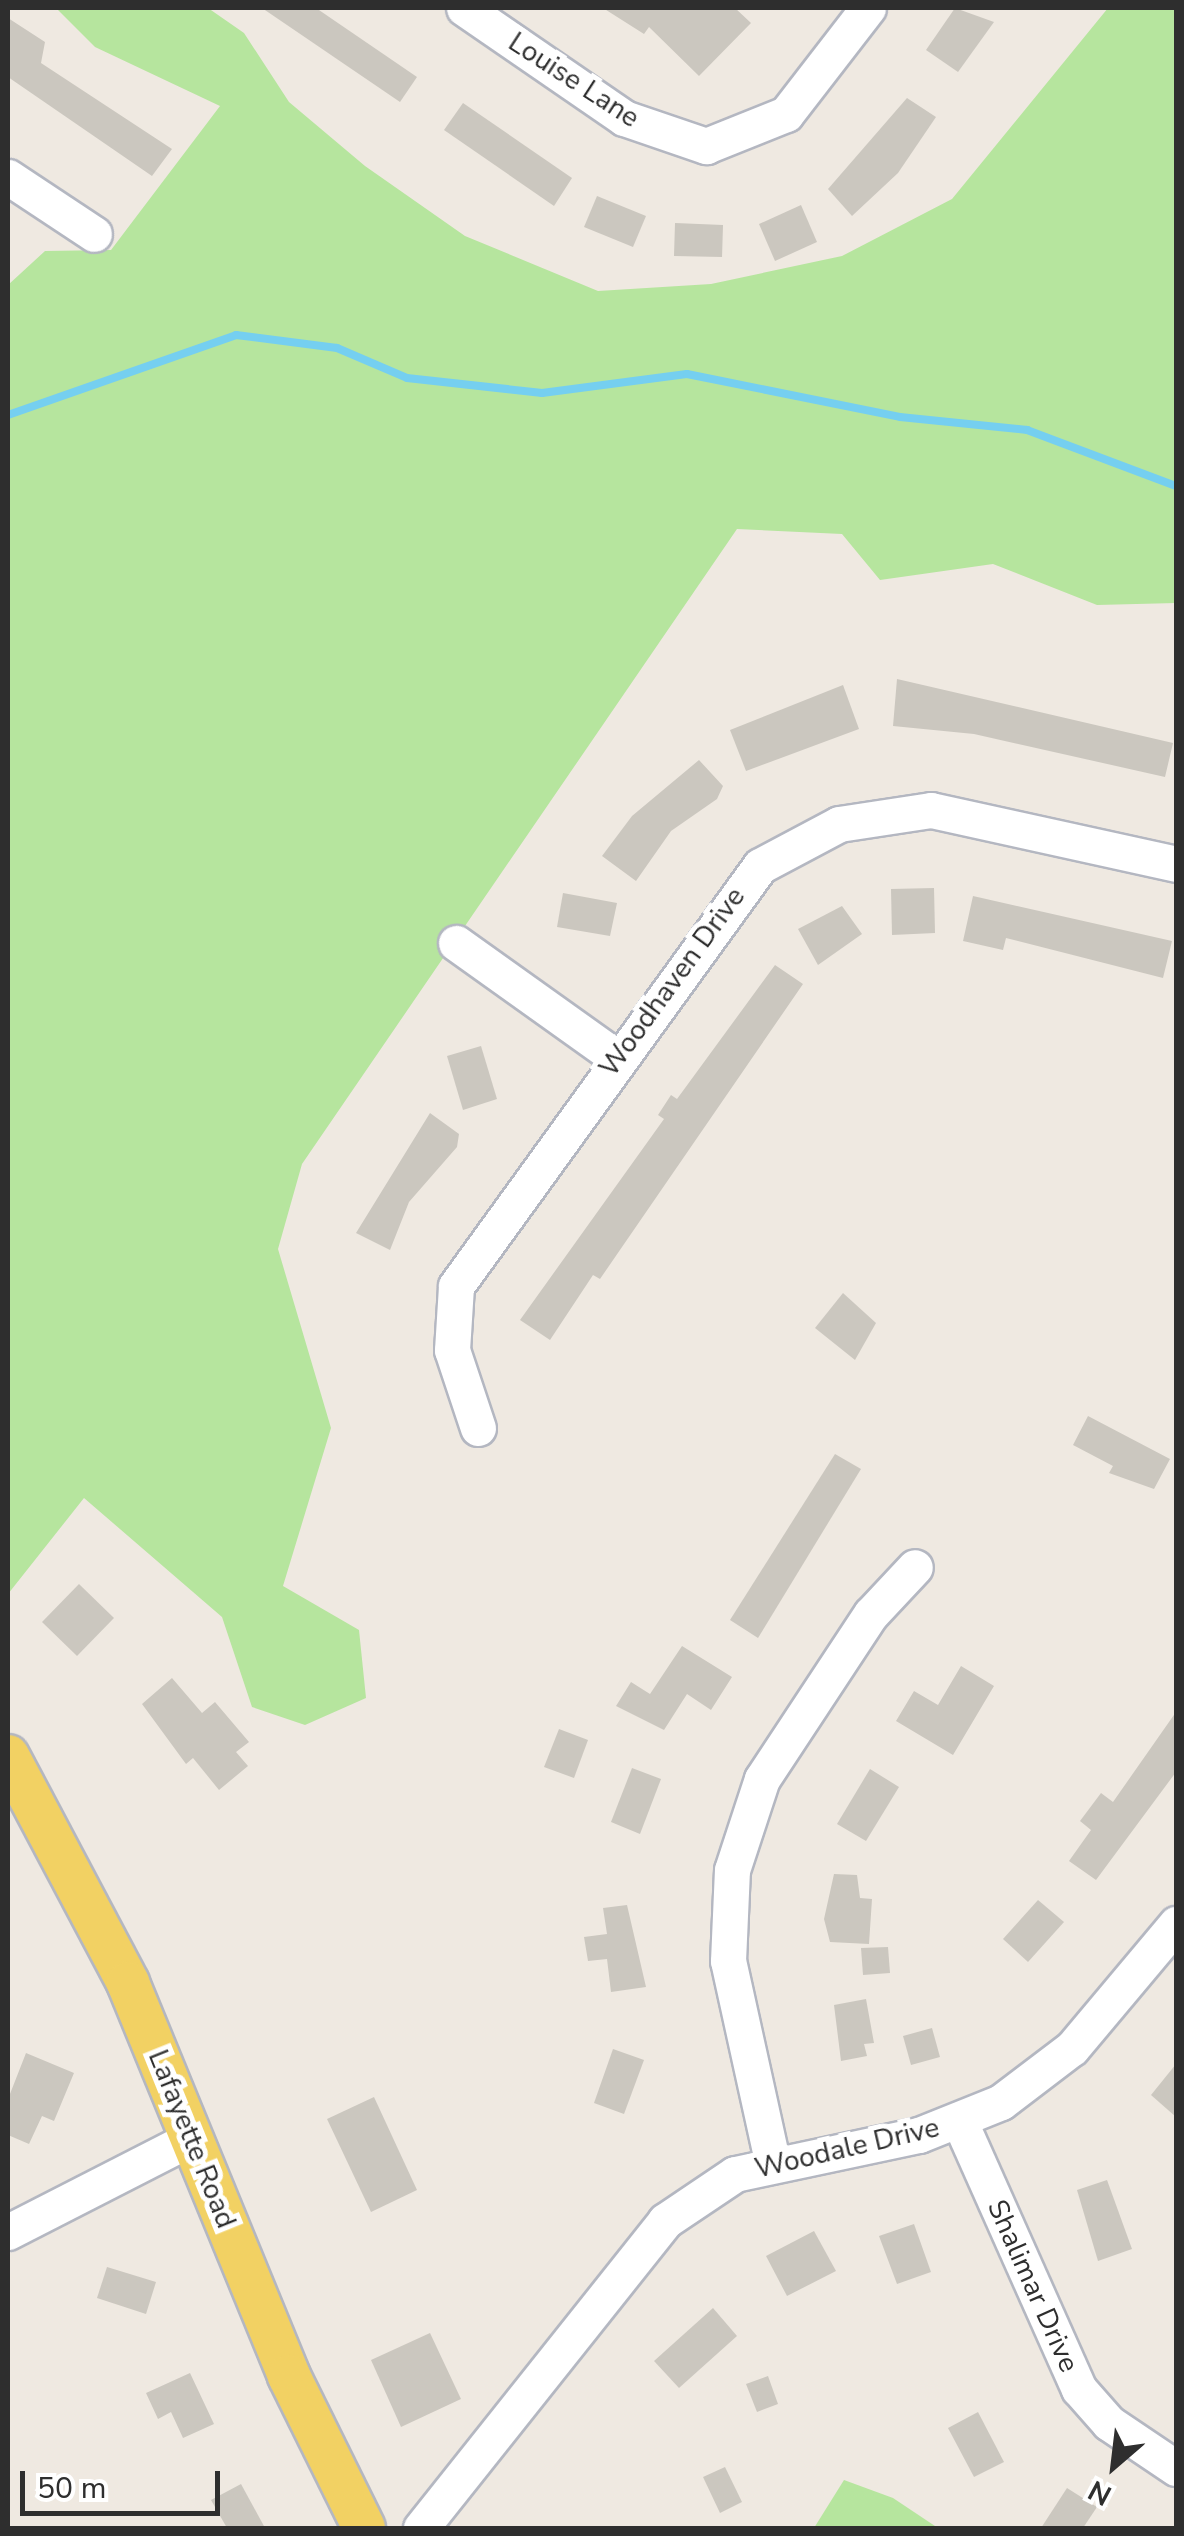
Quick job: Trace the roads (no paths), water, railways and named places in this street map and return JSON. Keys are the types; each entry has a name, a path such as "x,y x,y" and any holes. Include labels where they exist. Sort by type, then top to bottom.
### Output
{"main road":[{"name":"Lafayette Road","path":"8,1756 128,1983 289,2376 364,2528"}],"street":[{"name":"Louise Lane","path":"464,8 624,118 706,146 786,114 868,8"},
{"path":"8,177 94,234"},
{"name":"Woodhaven Drive","path":"478,1428 452,1350 456,1286 616,1057 760,866 838,824 931,810 1176,864"},
{"path":"456,942 616,1057"},
{"path":"774,2165 728,1961 732,1870 762,1779 871,1614 915,1567"},
{"name":"Woodale Drive","path":"421,2528 665,2220 735,2174 960,2122 1072,2048 1176,1924"},
{"name":"Shalimar Drive","path":"960,2122 1079,2389 1110,2423 1176,2468"},
{"path":"8,2232 192,2138"}],"waterway":[{"path":"8,415 236,335 337,348 407,378 542,393 687,374 900,417 1027,430 1176,486"}]}
